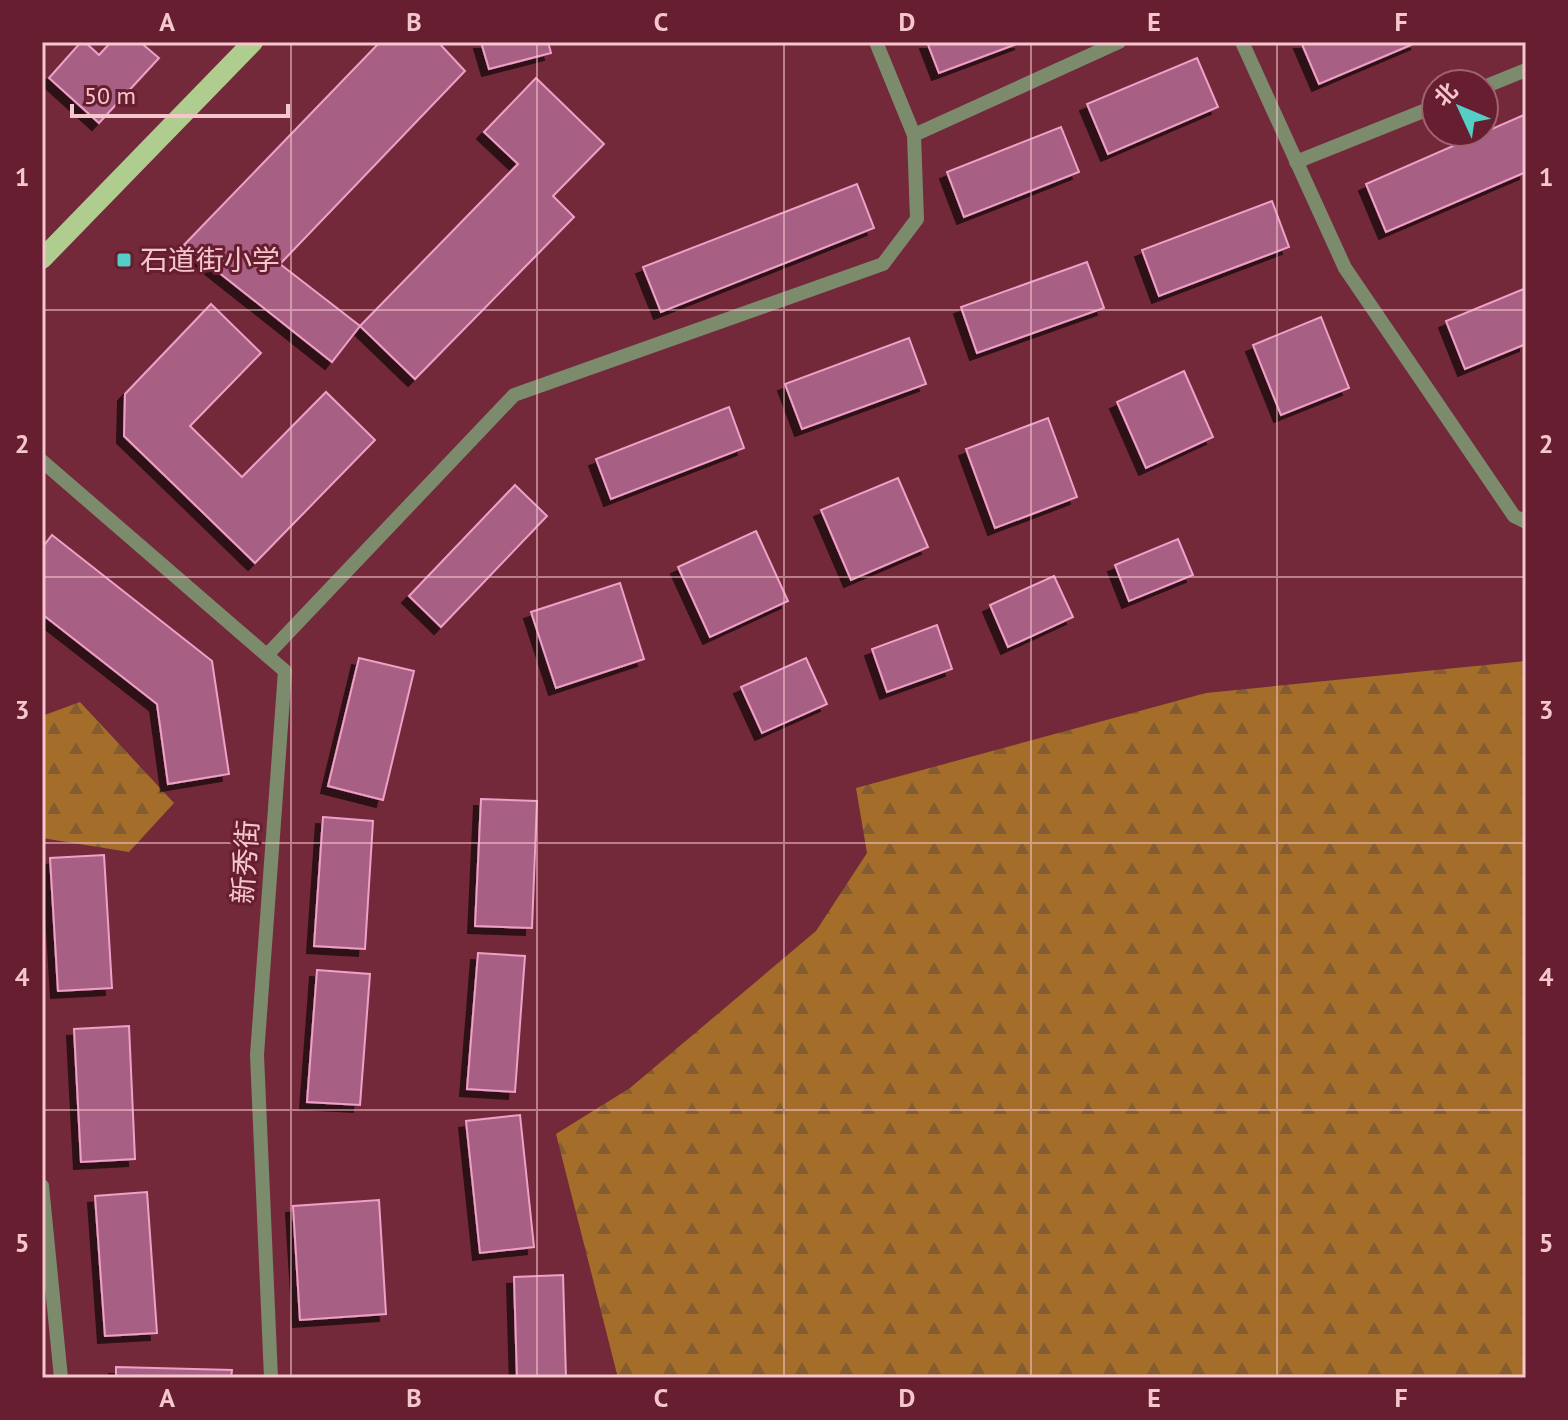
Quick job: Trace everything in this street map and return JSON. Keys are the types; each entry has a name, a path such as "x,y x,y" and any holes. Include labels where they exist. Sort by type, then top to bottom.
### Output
{"main road":[{"path":"42,259 253,42"}],"street":[{"path":"267,655 514,395 883,264 917,219 914,135 876,42"},
{"path":"914,135 1119,42"},
{"path":"1242,42 1345,268 1514,516 1526,522"},
{"path":"1500,81 1526,70"},
{"path":"1296,162 1420,112"},
{"name":"新秀街","path":"42,461 285,671 257,1055 271,1378"},
{"path":"42,1186 61,1378"}],"green space":[{"path":"1526,661 1526,1378 618,1378 556,1134 630,1088 816,931 867,853 856,788 1206,693"},
{"path":"80,702 174,803 129,852 42,838 42,716"}],"building":[{"path":"81,42 99,55 111,42 140,42 159,58 99,123 49,78"},
{"path":"380,42 438,42 465,71 280,264 360,326 332,362 184,245"},
{"path":"481,42 548,42 551,53 489,69"},
{"path":"927,42 1022,42 939,73"},
{"path":"1301,42 1418,42 1319,84"},
{"path":"1197,58 1218,107 1108,154 1087,104"},
{"path":"536,78 604,144 553,196 574,217 415,379 360,326 518,164 484,132"},
{"path":"1526,114 1526,172 1386,232 1366,184 1448,148 1500,148 1500,125"},
{"path":"1061,127 1079,172 964,217 947,172"},
{"path":"857,184 874,228 661,312 643,267"},
{"path":"1272,201 1289,247 1159,296 1142,250"},
{"path":"1087,262 1104,308 977,353 961,307"},
{"path":"1526,288 1526,344 1465,369 1446,321"},
{"path":"211,304 261,353 190,426 242,477 326,392 375,440 255,563 124,436 125,394"},
{"path":"1321,317 1349,388 1281,415 1253,345"},
{"path":"909,338 926,384 802,429 785,384"},
{"path":"1184,371 1213,437 1146,468 1117,402"},
{"path":"729,407 744,448 611,499 596,459"},
{"path":"1048,418 1077,497 995,528 966,449"},
{"path":"898,478 928,547 851,580 821,510"},
{"path":"515,485 547,516 441,627 409,596"},
{"path":"756,531 788,601 710,637 678,567"},
{"path":"52,535 212,661 229,774 168,784 157,704 42,614 42,548"},
{"path":"1178,539 1193,575 1129,601 1115,565"},
{"path":"1054,576 1073,617 1008,647 990,605"},
{"path":"620,583 644,659 556,688 531,612"},
{"path":"937,625 952,669 887,692 872,649"},
{"path":"359,658 414,671 383,800 328,786"},
{"path":"806,658 827,704 762,733 741,687"},
{"path":"481,799 537,801 532,928 475,926"},
{"path":"323,817 373,821 365,949 314,946"},
{"path":"104,855 112,988 58,991 50,858"},
{"path":"478,953 525,956 515,1092 467,1089"},
{"path":"317,970 370,974 360,1105 307,1102"},
{"path":"129,1026 135,1159 81,1162 74,1029"},
{"path":"520,1115 534,1247 480,1253 466,1121"},
{"path":"147,1192 157,1333 105,1336 95,1196"},
{"path":"379,1200 386,1314 300,1320 293,1206"},
{"path":"563,1275 566,1378 517,1378 514,1277"},
{"path":"116,1367 232,1370 231,1378 116,1378"}],"place":[{"name":"石道街小学","path":"124,260"}]}
